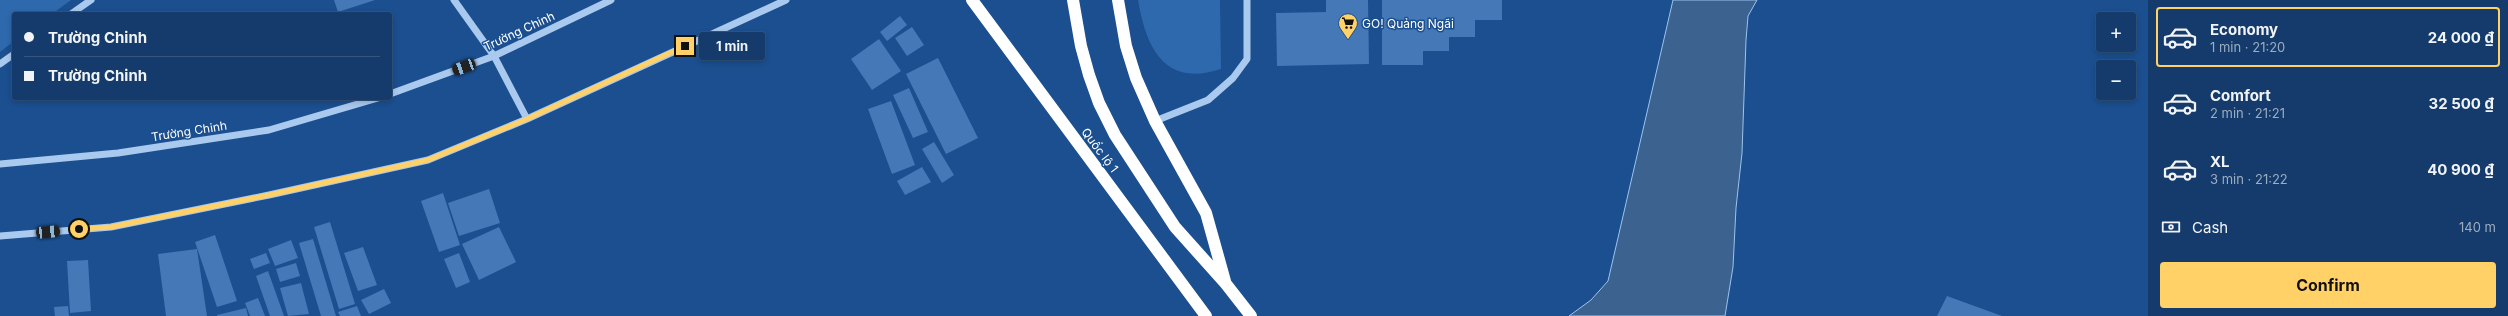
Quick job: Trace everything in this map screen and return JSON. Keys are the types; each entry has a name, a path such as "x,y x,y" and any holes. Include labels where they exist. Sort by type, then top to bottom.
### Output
{"highway":[{"name":"Quốc lộ 1","path":"972,0 1206,316"},
{"name":"Quốc lộ 1","path":"1074,0 1081,46 1089,75 1099,103 1115,134 1175,227 1226,284 1251,316"},
{"path":"1118,0 1126,46 1136,78 1155,121 1206,213 1226,284"}],"street":[{"path":"74,12 91,0"},
{"path":"454,0 494,56 527,119"},
{"name":"Trường Chinh","path":"392,93 494,56 611,0"},
{"path":"0,236 111,227 269,195 428,160 527,119 786,0"},
{"path":"1155,121 1208,100 1233,78 1247,59 1247,0"},
{"path":"0,64 12,55"},
{"name":"Trường Chinh","path":"0,164 118,153 269,130 371,100"}],"shaded area":[{"path":"0,0 71,0 55,12 12,12 12,43 0,52"},
{"path":"1138,0 1220,0 1221,69 1201,73 1185,73 1172,68 1161,59 1146,33"},
{"path":"1673,0 1757,0 1748,16 1742,153 1736,208 1733,267 1725,316 1569,316 1591,300 1608,281"}],"building":[{"path":"334,0 375,0 338,12"},
{"path":"1326,0 1368,0 1369,64 1277,66 1276,13 1326,12"},
{"path":"1382,0 1502,0 1502,20 1475,20 1475,37 1449,37 1449,51 1423,51 1423,65 1382,65"},
{"path":"900,16 907,25 887,41 880,32"},
{"path":"912,27 924,45 907,56 895,38"},
{"path":"879,39 901,71 872,90 851,59"},
{"path":"938,58 978,138 946,154 906,74"},
{"path":"909,88 928,132 913,138 893,95"},
{"path":"891,101 915,165 892,174 868,109"},
{"path":"934,142 954,175 942,183 922,149"},
{"path":"922,167 931,182 905,195 897,181"},
{"path":"489,189 500,223 459,236 448,203"},
{"path":"443,193 460,245 439,252 421,201"},
{"path":"330,222 355,304 339,309 314,227"},
{"path":"499,227 516,262 479,280 462,244"},
{"path":"215,235 237,301 217,307 195,242"},
{"path":"313,239 336,316 321,316 299,243"},
{"path":"291,240 298,258 275,266 268,249"},
{"path":"363,247 377,285 358,291 344,253"},
{"path":"197,249 207,316 166,316 158,254"},
{"path":"266,253 270,263 254,269 250,259"},
{"path":"459,253 470,282 456,288 444,259"},
{"path":"88,260 91,311 70,313 67,261"},
{"path":"296,263 300,276 280,282 276,269"},
{"path":"268,271 284,316 270,316 256,276"},
{"path":"301,283 309,314 288,316 280,288"},
{"path":"384,289 391,303 369,314 361,300"},
{"path":"1947,296 2002,316 1937,316"},
{"path":"258,298 265,316 250,316 245,303"},
{"path":"68,306 69,316 55,316 54,307"},
{"path":"357,306 361,316 340,316 338,312"},
{"path":"246,308 248,316 217,316 217,315"}],"place":[{"name":"GO! Quảng Ngãi","path":"1348,40"}],"route":[{"path":"79,229 111,227 269,195 428,160 527,119 685,46"}]}
